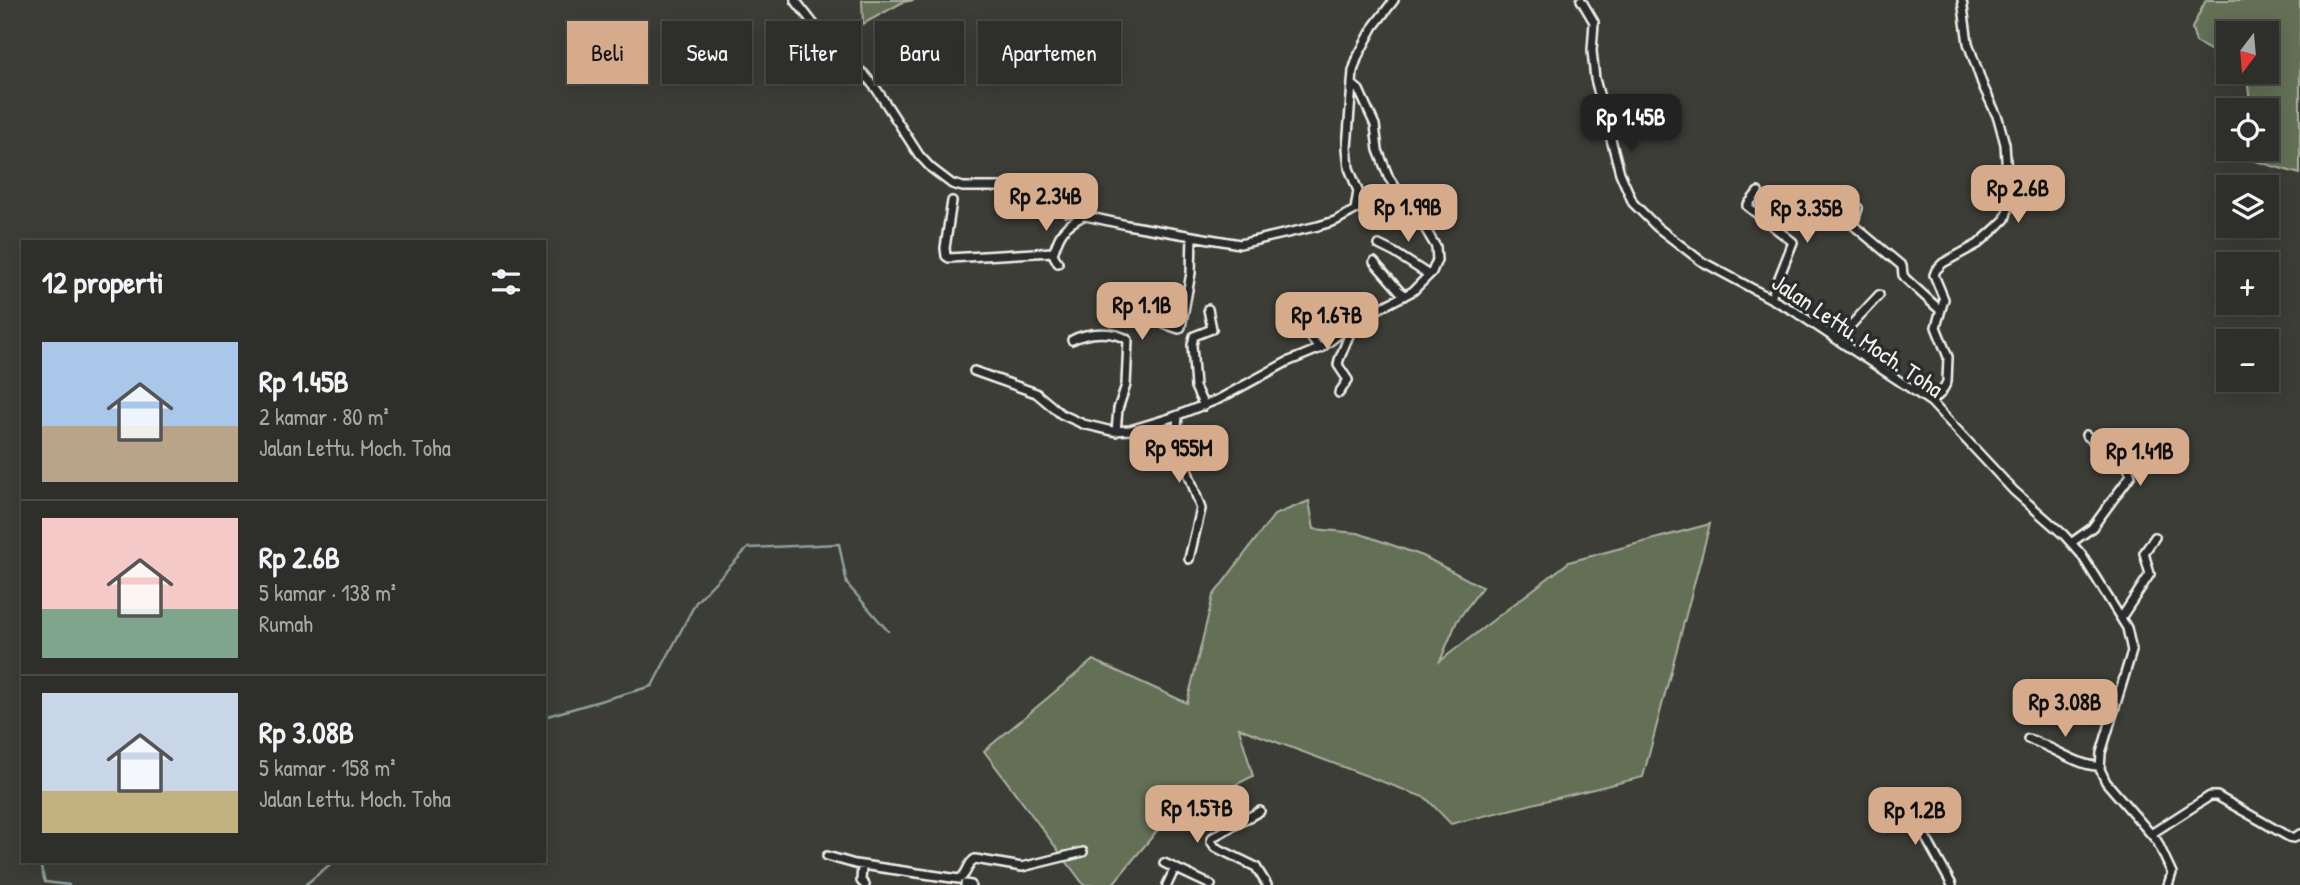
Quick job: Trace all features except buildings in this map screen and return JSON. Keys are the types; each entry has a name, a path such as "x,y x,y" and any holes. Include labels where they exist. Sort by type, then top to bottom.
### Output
{"street":[{"path":"795,0 834,50 864,74 919,155 946,180 958,186 993,186 1016,191 1066,212 1225,243 1249,243 1318,226 1352,213 1359,191 1349,168 1347,148 1353,71 1358,56 1380,16 1394,0"},
{"name":"Jalan Lettu. Moch. Toha","path":"1581,0 1592,17 1595,79 1620,173 1633,203 1657,227 1701,261 1771,298 1838,339 1931,402 2014,491 2081,554 2127,628 2132,651 2101,753 2100,766"},
{"path":"1931,402 1941,393 1947,382 1948,357 1936,327 1944,295 1934,275 1944,263 1972,248 1988,235 2005,219 2008,206 2006,144 1968,43 1962,0"},
{"path":"974,371 1035,393 1071,420 1116,432 1130,430 1178,415 1201,401 1317,345 1402,292 1413,291 1437,260 1436,247 1390,178 1378,150 1375,125 1359,90 1353,85"},
{"path":"1758,192 1747,206 1793,242 1771,298"},
{"path":"952,201 945,248 949,258 1053,252"},
{"path":"1858,208 1853,225 1902,266 1906,279 1940,310"},
{"path":"1058,263 1053,252 1064,226 1084,216"},
{"path":"1164,324 1179,330 1181,327 1191,273 1192,236"},
{"path":"1379,245 1426,273"},
{"path":"1374,262 1402,292"},
{"path":"1838,339 1879,295"},
{"path":"1289,307 1317,345"},
{"path":"1201,401 1195,387 1192,340 1194,336 1212,329 1208,309"},
{"path":"1339,393 1348,380 1338,365 1339,360 1354,322"},
{"path":"1072,340 1098,333 1118,335 1128,340 1126,384 1118,409 1116,432"},
{"path":"1178,415 1176,439 1201,509 1189,559"},
{"path":"2071,543 2092,528 2131,475 2128,467 2086,435"},
{"path":"2121,618 2150,574 2144,553 2155,537"},
{"path":"2028,739 2064,753 2085,765 2100,766 2106,782 2159,844 2172,873 2168,885"},
{"path":"2151,834 2210,796 2217,796 2288,836 2294,838 2300,834"},
{"path":"1884,802 1911,811 1952,885"},
{"path":"1260,811 1211,841 1215,847 1256,867 1267,885"},
{"path":"827,856 862,866 959,879 975,859 1022,867 1083,852"},
{"path":"1164,863 1211,885"},
{"path":"862,866 861,882 865,885"},
{"path":"1167,885 1175,868"}],"green space":[{"path":"862,0 915,0 903,2 863,24"},
{"path":"2206,0 2300,0 2300,174 2255,161 2279,161 2279,98 2249,98 2248,84 2279,84 2279,21 2216,21 2216,53 2196,42 2192,28"},
{"path":"1309,501 1314,529 1358,533 1423,556 1482,587 1457,621 1440,661 1569,562 1710,524 1643,777 1451,824 1426,798 1239,728 1253,776 1166,820 1112,885 1084,885 984,751 1093,660 1187,703 1213,596 1274,515"}],"waterway":[{"path":"546,716 652,686 696,602 748,548 839,544 847,584 888,631"},
{"path":"305,885 332,863"},
{"path":"40,864 45,882 69,885"}]}
